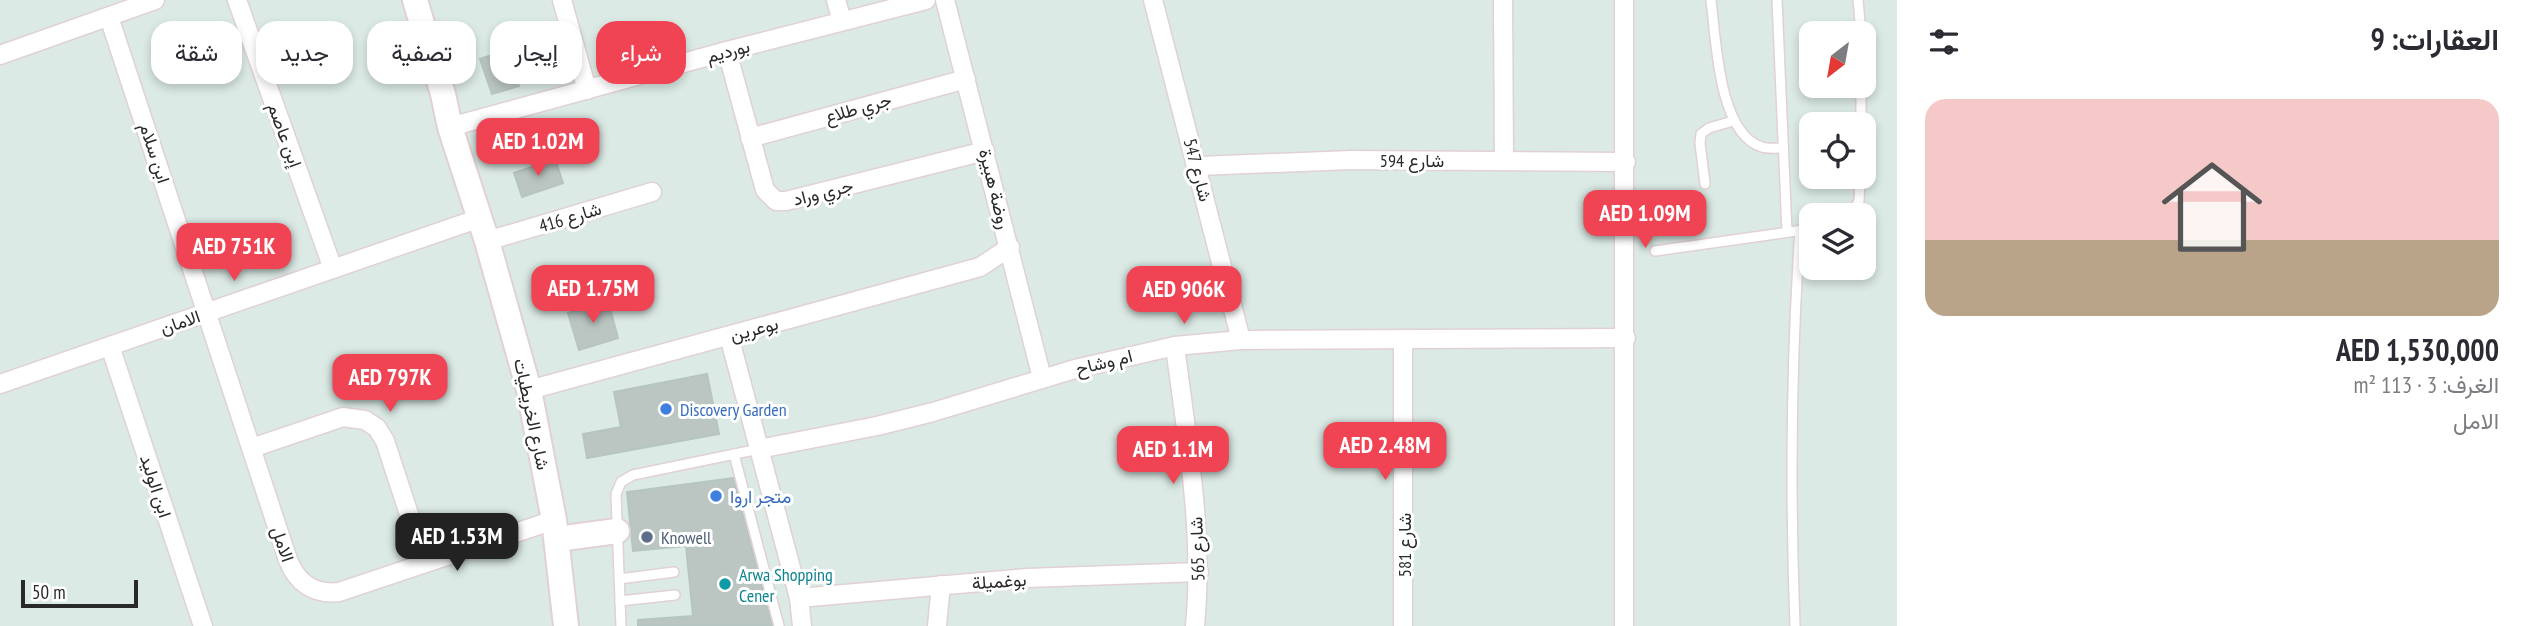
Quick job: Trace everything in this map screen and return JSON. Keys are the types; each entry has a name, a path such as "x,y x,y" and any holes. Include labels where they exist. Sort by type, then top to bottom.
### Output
{"street":[{"path":"0,55 155,0"},
{"name":"إبن عاصم","path":"237,0 333,269"},
{"name":"شارع الخريطيات","path":"400,0 427,78 450,127"},
{"name":"شارع الخريطيات","path":"415,0 529,390 556,529 566,626"},
{"path":"562,0 587,90"},
{"path":"836,0 842,22"},
{"name":"بورديم","path":"450,127 926,0"},
{"name":"روضة هبيرة","path":"945,0 1042,378"},
{"name":"شارع 547","path":"1153,0 1241,340"},
{"path":"1503,0 1504,161"},
{"path":"1624,626 1625,0"},
{"name":"ابن سلام","path":"109,17 252,449"},
{"name":"جري وراد","path":"727,51 765,190 771,199 781,202 985,151"},
{"name":"جري طلاع","path":"750,138 966,79"},
{"name":"شارع 594","path":"1198,166 1351,160 1626,162"},
{"name":"شارع 416","path":"483,230 652,192"},
{"name":"الامان","path":"0,384 333,269 483,230"},
{"name":"بوعرين","path":"529,390 979,267 1010,247"},
{"name":"بوعرين","path":"979,267 1015,270"},
{"path":"729,336 801,611 814,626"},
{"name":"ام وشاح","path":"759,449 855,431 933,412 1108,360 1175,346 1241,340 1626,338"},
{"name":"شارع 581","path":"1404,339 1404,626"},
{"name":"ابن الوليد","path":"110,346 203,626"},
{"name":"شارع 565","path":"1175,346 1198,525 1199,572 1195,626"},
{"path":"252,449 343,417 358,418 371,424 385,441 425,563"},
{"name":"الامل","path":"252,449 288,561 303,584 320,592 339,592 425,563 556,529"},
{"path":"556,529 617,531"},
{"name":"بوغميلة","path":"801,611 941,585 1199,572"},
{"path":"937,626 941,585"}],"lane":[{"path":"1711,0 1725,100 1733,121 1759,146 1783,148"},
{"path":"1777,0 1787,232"},
{"path":"1858,0 1860,21"},
{"path":"1705,184 1701,134 1706,129 1733,121"},
{"path":"1655,251 1799,230"},
{"path":"1795,626 1793,398 1799,245"},
{"path":"621,626 616,494 621,482 627,478 759,449"},
{"path":"734,454 779,626"},
{"path":"619,579 674,572"},
{"path":"620,601 675,595"}],"building":[{"path":"490,56 490,84 519,86 492,94 480,59"},
{"path":"526,130 530,150 513,154 509,133"},
{"path":"555,159 563,183 522,197 514,173"},
{"path":"599,271 606,297 567,307 560,281"},
{"path":"608,301 618,338 579,350 568,313"},
{"name":"Discovery Garden","path":"707,374 719,434 587,458 583,434 621,427 614,392"},
{"name":"Arwa Shopping Cener","path":"733,478 772,626 638,626 638,620 693,616 686,546 633,551 627,492"}],"place":[{"name":"Discovery Garden","path":"666,409"},
{"name":"متجر اروا","path":"716,496"},
{"name":"Knowell","path":"647,537"},
{"name":"Arwa Shopping Cener","path":"725,584"}]}
